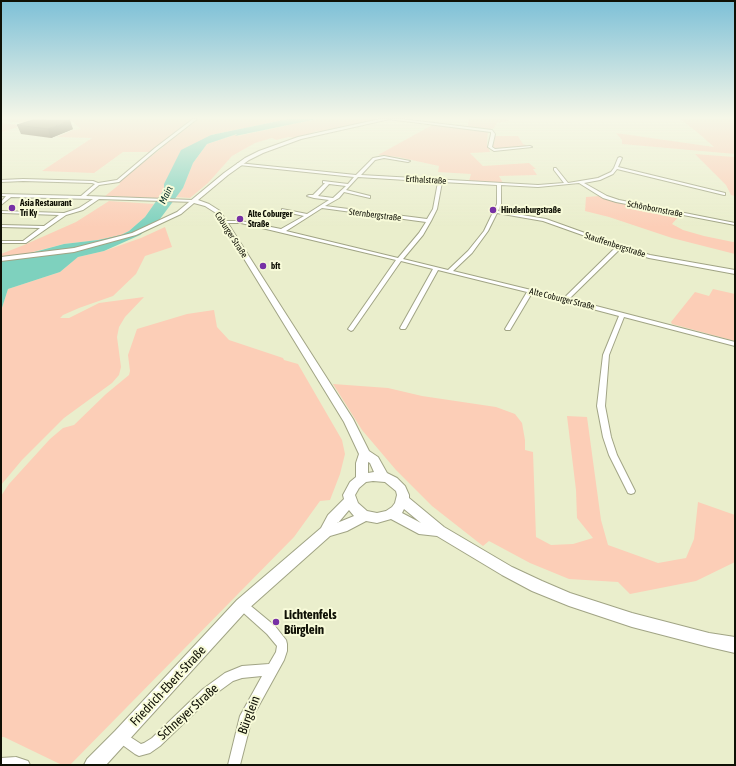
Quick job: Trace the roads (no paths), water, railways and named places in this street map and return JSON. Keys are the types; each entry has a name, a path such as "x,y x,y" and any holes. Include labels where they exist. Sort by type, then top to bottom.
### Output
{"street":[{"path":"1,181 22,180 93,182 98,184 118,181 149,155"},
{"path":"176,214 239,164 255,155"},
{"path":"282,231 332,200 344,190 374,159 392,158 408,161"},
{"path":"620,158 616,168 724,194"},
{"name":"Erthalstraße","path":"239,164 358,176 538,186 593,180 609,175 616,168"},
{"path":"554,169 567,184"},
{"path":"351,329 399,260 421,234 429,221 435,209 440,181"},
{"name":"Schönbornstraße","path":"580,182 605,197 635,206 735,224"},
{"path":"332,200 311,196 326,183 349,185"},
{"path":"81,198 98,184"},
{"path":"449,272 479,241 496,212 500,195 499,185"},
{"path":"344,190 368,197"},
{"path":"1,259 55,253 93,246 143,231 176,214 196,206 210,206 205,191"},
{"name":"Coburger Straße","path":"1,195 193,201 210,206 218,212 349,422 366,454 374,460 385,477"},
{"path":"1,204 10,196"},
{"path":"1,242 24,242 64,214 81,208 98,198"},
{"name":"Sternbergstraße","path":"321,207 429,221"},
{"path":"284,210 308,215"},
{"path":"2,212 64,214"},
{"name":"Stauffenbergstraße","path":"496,212 544,220 619,247 677,262 735,272"},
{"name":"Alte Coburger Straße","path":"224,222 240,222 282,231 530,291 735,344"},
{"path":"1,226 44,227"},
{"path":"565,300 619,247"},
{"path":"403,328 436,269"},
{"path":"508,329 530,291"},
{"path":"622,315 606,356 601,406 607,437 613,455 631,491"},
{"path":"362,479 362,463 366,454"},
{"path":"373,476 385,477 393,481 401,489 402,500 399,508 392,514 377,518 364,516 355,509 350,500 351,490 354,485 362,479 373,476"},
{"path":"326,532 333,519 350,500"},
{"path":"402,500 431,523 438,531 507,571 569,599 632,620 710,640 735,644"},
{"path":"392,514 424,530 438,531"},
{"path":"326,532 342,527 364,516"},
{"name":"Friedrich-Ebert-Straße","path":"93,765 121,737 242,605 326,532"},
{"path":"242,605 271,630 282,644 282,651 272,669"},
{"name":"Schneyer Straße","path":"121,737 138,750 146,749 156,742 207,693 229,677 242,672 272,669"},
{"name":"Bürglein","path":"234,765 246,716 272,669"},
{"path":"1,764 16,762 24,765"}],"water":[{"name":"Main","path":"179,155 199,155 193,163 183,188 160,219 140,235 104,251 78,257 60,272 8,289 1,311 1,261 64,244 98,240 121,235 129,231 145,217 164,190 164,184"}],"place":[{"name":"Asia Restaurant Tri Ky","path":"12,208"},
{"name":"Hindenburgstraße","path":"493,210"},
{"name":"Alte Coburger Straße","path":"240,219"},
{"name":"bft","path":"263,266"},
{"name":"Lichtenfels Bürglein","path":"276,622"}]}
